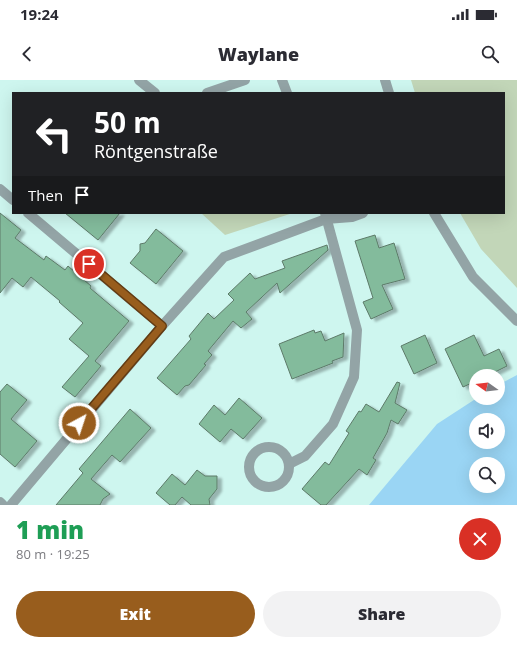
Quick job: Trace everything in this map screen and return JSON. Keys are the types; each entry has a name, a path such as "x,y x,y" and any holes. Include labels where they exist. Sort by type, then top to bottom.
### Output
{"street":[{"path":"139,80 154,92"},
{"path":"210,92 245,80"},
{"path":"282,80 287,92"},
{"path":"385,80 389,92"},
{"path":"0,189 12,199"},
{"path":"29,214 162,326"},
{"path":"11,505 162,326 224,257 328,215 352,217 360,214"},
{"path":"435,214 473,278 517,321"},
{"path":"289,464 305,456 333,424 354,377 357,330 328,215"},
{"path":"262,448 276,448 287,457 289,464 287,478 276,487 262,487 251,478 249,471 251,457 262,448"},
{"path":"0,502 3,505"}],"green space":[{"path":"411,80 517,80 517,288 481,249 461,214 505,214 505,92 415,92"},
{"path":"202,214 290,214 225,235"}],"water":[{"path":"517,375 517,505 369,505 437,424 469,403 469,405 505,405 505,381"}],"building":[{"path":"0,213 21,230 15,238 44,260 46,256 65,270 68,266 91,286 90,288 129,321 95,361 101,366 75,397 62,387 89,356 69,339 83,323 59,302 60,301 31,277 23,287 12,278 0,293"},
{"path":"66,214 119,214 98,240"},
{"path":"156,229 183,251 156,284 130,263 140,251 140,244 145,243"},
{"path":"375,235 379,248 394,243 405,279 382,285 393,309 371,319 363,302 373,298 355,241"},
{"path":"327,245 328,250 280,293 277,283 246,312 252,319 241,328 233,321 208,351 212,355 204,364 206,365 189,385 185,386 177,395 157,378 191,339 189,336 208,313 214,319 234,300 228,294 250,273 255,279 285,268 282,261"},
{"path":"314,330 315,333 321,331 325,341 344,333 343,357 332,361 333,363 292,379 279,344"},
{"path":"425,335 437,363 414,374 401,346"},
{"path":"474,335 484,356 499,349 507,366 501,369 469,369 469,384 463,387 445,349"},
{"path":"397,382 400,383 395,403 407,410 398,424 391,420 387,433 373,458 376,460 367,475 359,469 326,505 321,505 302,489 325,462 329,465 349,433 346,431 359,411 361,412 366,404 379,412"},
{"path":"7,384 27,400 11,419 37,441 15,467 0,454 0,392"},
{"path":"239,398 262,418 243,439 231,429 220,442 199,424 214,405 225,415"},
{"path":"130,409 151,428 120,462 112,455 91,479 110,494 103,499 100,505 56,505 83,473 79,469"},
{"path":"197,470 205,476 217,476 217,489 209,499 210,505 191,505 182,497 175,505 170,505 156,493 172,474 185,485"}],"route":[{"path":"79,423 162,326 89,264"}]}
